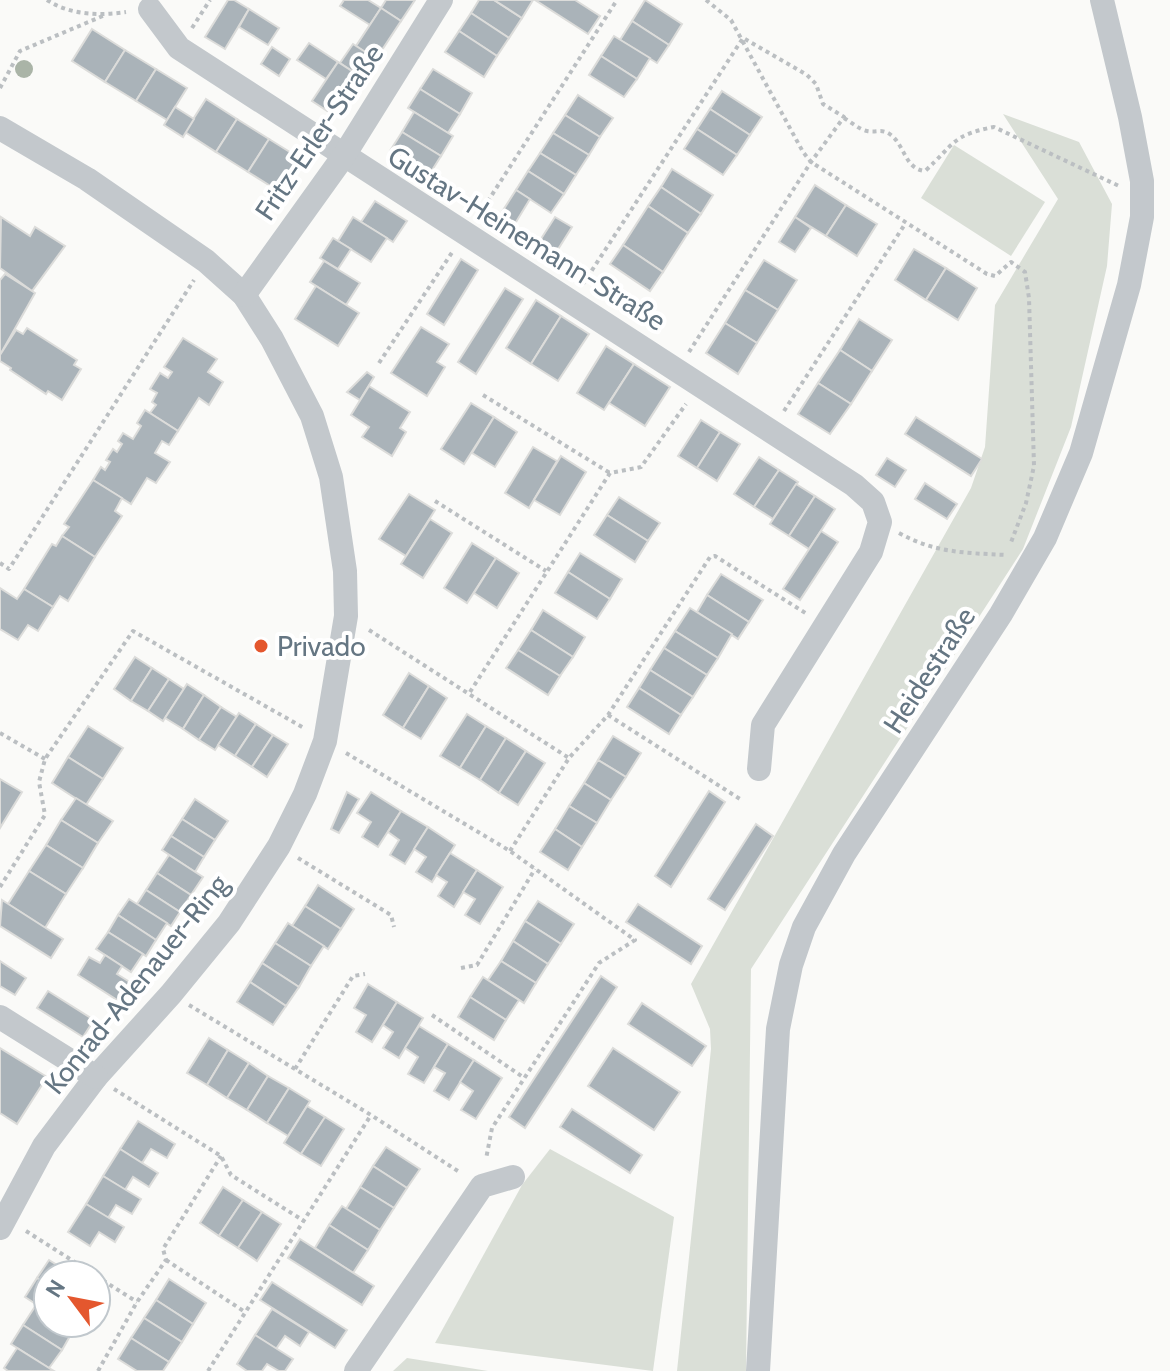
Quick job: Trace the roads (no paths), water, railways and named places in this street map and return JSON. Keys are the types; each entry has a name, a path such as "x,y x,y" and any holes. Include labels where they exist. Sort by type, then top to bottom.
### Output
{"street":[{"name":"Fritz-Erler-Straße","path":"244,295 343,157 441,0"},
{"name":"Heidestraße","path":"758,1371 777,1043 791,965 804,927 844,854 1015,590 1045,538 1064,496 1101,390 1129,285 1142,217 1138,152 1102,0"},
{"name":"Gustav-Heinemann-Straße","path":"150,9 179,48 343,157 772,430 854,485 873,502 880,522 871,552 763,725 759,769"},
{"name":"Konrad-Adenauer-Ring","path":"0,128 87,179 206,261 244,295 272,339 312,416 331,477 345,571 346,616 325,741 305,794 279,846 229,923 171,994 96,1077 44,1146 2,1222"},
{"path":"0,1017 96,1077"},
{"path":"356,1371 482,1186 513,1177"}],"place":[{"name":"Privado","path":"261,646"}]}
